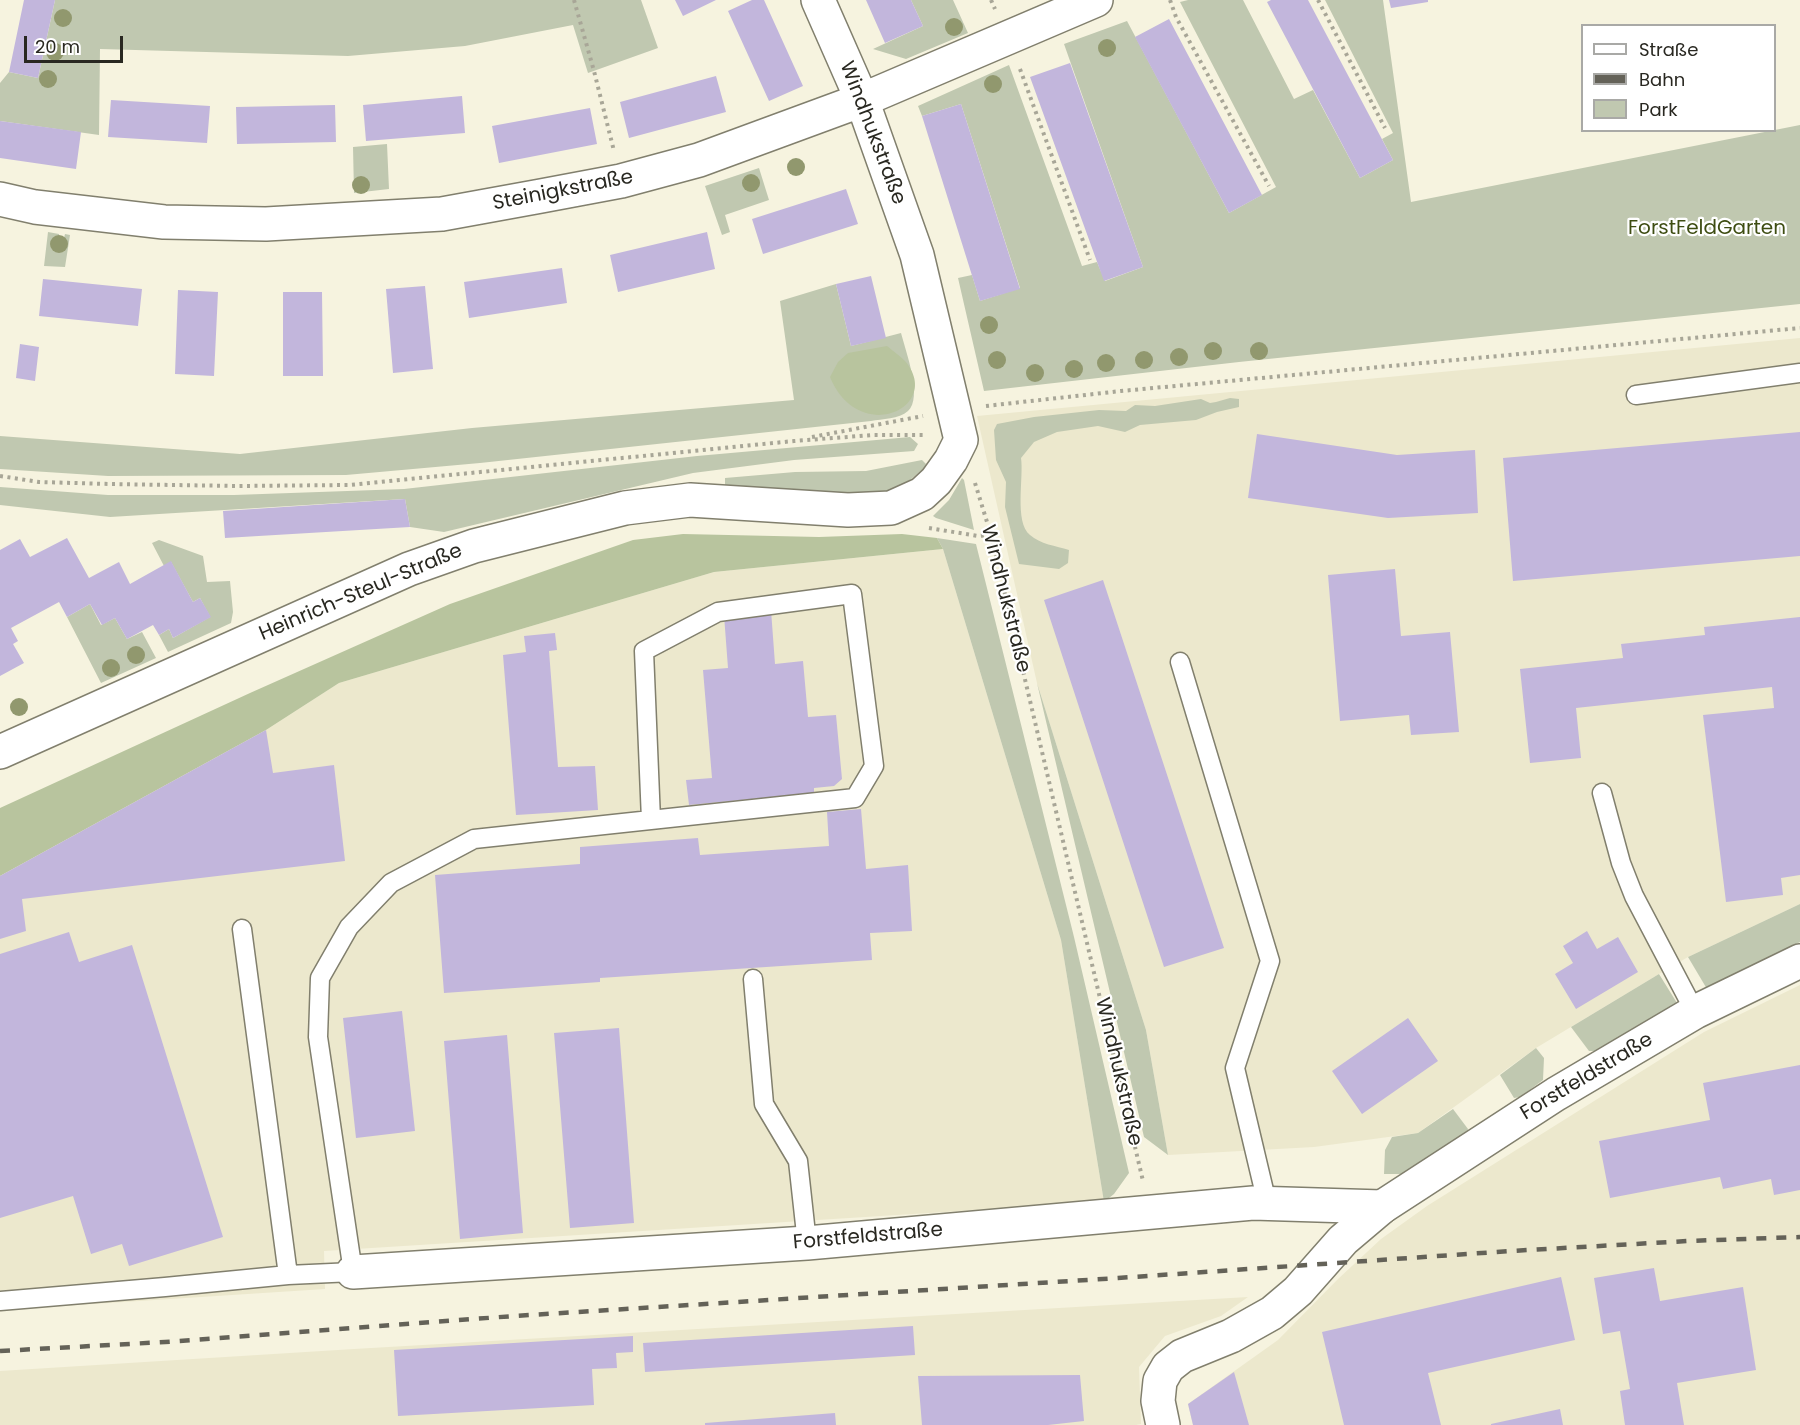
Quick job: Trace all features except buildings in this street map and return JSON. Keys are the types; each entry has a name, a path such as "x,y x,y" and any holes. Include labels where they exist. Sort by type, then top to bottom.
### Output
{"street":[{"name":"Windhukstraße","path":"818,0 862,100 918,255 958,425"},
{"name":"Steinigkstraße","path":"0,199 34,207 164,222 266,224 442,214 621,181 699,160 862,100 1096,0"},
{"name":"Heinrich-Steul-Straße","path":"0,752 409,569 474,546 625,508 690,500 849,510 891,508 922,494 936,481 958,425"},
{"name":"Forstfeldstraße","path":"1159,1424 1160,1381 1168,1367 1182,1356 1231,1336 1272,1313 1298,1291 1343,1240 1382,1207 1556,1094 1695,1012 1800,961"},
{"name":"Forstfeldstraße","path":"353,1272 807,1243 1150,1211 1267,1203 1382,1207"}],"lane":[{"path":"1636,395 1800,373"},
{"path":"0,1301 288,1275 353,1272 318,1037 320,978 349,927 390,883 474,839 651,820 855,798 874,766 852,594 718,612 644,651 651,820"},
{"path":"1180,662 1270,961 1235,1068 1267,1203"},
{"path":"1602,793 1621,863 1634,896 1695,1012"},
{"path":"242,929 288,1275"},
{"path":"753,979 764,1104 798,1161 807,1243"}],"path":[{"path":"574,0 621,181"},
{"path":"1170,0 1176,17 1269,186"},
{"path":"1318,0 1385,128"},
{"path":"1009,37 1090,260"},
{"path":"0,477 39,482 109,484 349,485 958,425 1098,393 1800,328"},
{"path":"794,441 873,435 932,435 958,425"},
{"name":"Windhukstraße","path":"958,425 991,535 1150,1211"},
{"path":"891,508 926,527 978,536 991,535"}],"shaded area":[{"path":"1800,338 1800,904 1688,957 1659,974 1536,1048 1418,1133 1314,1147 1168,1155 1146,1030 1037,683 977,416"},
{"path":"943,549 1061,940 1104,1202 324,1251 325,1289 0,1310 0,876 266,730 339,683 714,572"},
{"path":"1800,985 1800,1425 1193,1425 1188,1404 1278,1340 1381,1239 1427,1206 1704,1032"},
{"path":"1248,1297 1221,1316 1165,1336 1139,1367 1141,1424 1136,1425 0,1425 0,1371"}],"green space":[{"path":"55,0 641,0 658,48 588,73 573,25 465,46 348,56 100,49 99,135 0,121 0,83 9,72 38,78"},
{"path":"911,0 953,0 968,33 906,59 873,49 923,26"},
{"name":"ForstFeldGarten","path":"1243,0 1294,99 1313,90 1360,178 1393,160 1382,139 1393,133 1325,0 1383,0 1411,202 1765,132 1776,132 1776,130 1800,125 1800,304 1239,362 984,391 958,278 972,275 980,301 1020,288 961,104 922,116 918,106 1009,65 1082,266 1097,262 1105,281 1143,267 1064,44 1127,21 1229,213 1276,187 1180,2"},
{"path":"387,144 389,189 354,193 353,147"},
{"path":"759,168 769,200 725,215 730,232 722,235 705,186"},
{"path":"48,232 59,234 59,237 64,238 65,234 70,235 65,267 44,266"},
{"path":"836,284 851,346 901,333 914,386 912,405 904,414 871,421 346,475 108,476 0,469 0,436 240,454 472,428 794,400 780,301"},
{"path":"887,346 905,361 914,378 914,393 906,405 893,412 877,415 859,410 843,398 830,377 838,362 848,353"},
{"path":"1230,398 1239,399 1239,407 1196,420 1140,425 1125,432 1098,426 1057,432 1034,442 1021,458 1022,520 1025,529 1034,538 1043,543 1069,550 1068,563 1059,569 1019,564 1005,507 1006,482 996,460 994,430 997,424 1034,417 1099,410 1126,411 1135,405 1155,406 1201,399 1210,403"},
{"path":"910,437 918,444 914,451 794,460 693,473 444,532 410,527 405,499 110,517 0,505 0,487 108,495 234,495 404,489 697,456"},
{"path":"922,460 926,464 924,468 886,495 849,497 725,485 725,478 795,472 866,471"},
{"path":"962,478 974,530 933,516 949,500"},
{"path":"683,534 819,537 902,534 937,538 943,549 714,572 339,683 266,730 0,876 0,808 450,604 633,540"},
{"path":"937,538 976,544 1074,937 1129,1173 1114,1194 1104,1202 1061,940 943,549"},
{"path":"159,540 203,556 207,582 230,581 233,612 231,623 168,652 159,635 169,629 173,638 210,617 200,598 193,602 171,562 164,566 152,543"},
{"path":"90,604 101,625 115,618 127,639 142,632 156,658 101,683 67,617"},
{"path":"1037,683 1146,1030 1168,1155 1144,1137"},
{"path":"1800,904 1800,942 1707,989 1688,957"},
{"path":"1659,974 1677,1003 1596,1051 1589,1051 1571,1027"},
{"path":"1536,1048 1544,1058 1543,1080 1520,1097 1514,1098 1500,1075"},
{"path":"1453,1109 1468,1129 1467,1134 1405,1174 1384,1174 1385,1150 1392,1137 1418,1133"}],"railway":[{"path":"0,1351 165,1342 514,1316 1511,1251 1800,1237"}]}
